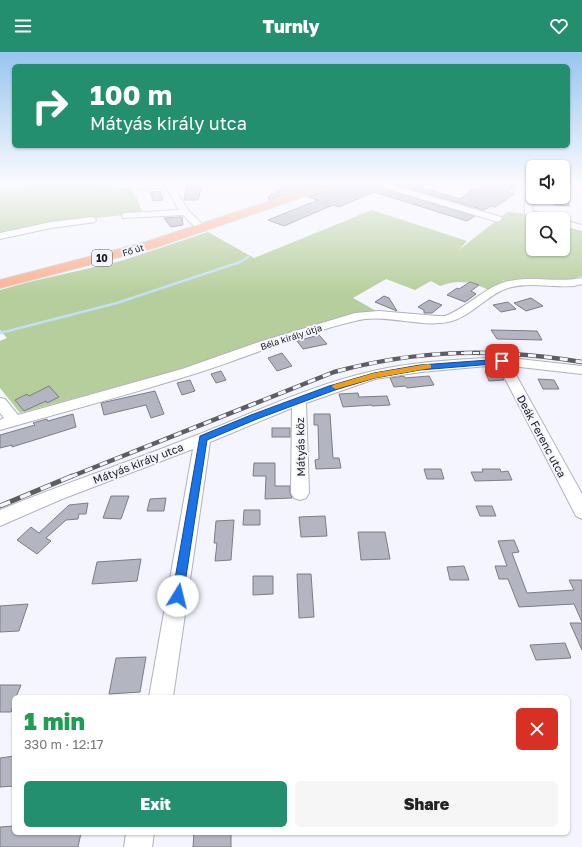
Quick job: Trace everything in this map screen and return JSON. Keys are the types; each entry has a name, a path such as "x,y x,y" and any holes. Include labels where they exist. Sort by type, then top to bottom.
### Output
{"main road":[{"name":"Fő út","path":"0,284 125,252 225,221"}],"street":[{"path":"0,236 58,224 83,221"},
{"path":"194,221 202,229"},
{"path":"570,224 582,228"},
{"name":"Béla király útja","path":"0,425 199,369 263,345 355,317 379,315 437,320 447,319 455,316 501,287 518,283 572,283 582,280"},
{"name":"Mátyás király utca","path":"0,518 56,494 203,439 254,417 355,381 398,371 436,366 502,361 582,370"},
{"name":"Deák Ferenc utca","path":"502,361 582,511"},
{"name":"Mátyás köz","path":"299,400 300,493"},
{"path":"0,403 15,421"},
{"path":"161,695 203,439"},
{"path":"138,847 140,835"}],"green space":[{"path":"0,221 65,221 56,222 0,234"},
{"path":"345,221 406,221 467,241 459,250 496,221 526,221 526,256 570,256 570,227 582,230 582,276 564,282 505,281 501,279 505,282 489,290 465,282 440,286 431,281 415,290 386,279 353,298 378,312 324,324 160,375 20,413 0,388 0,341 7,338 0,330 0,290 121,261 208,232 254,258"}],"building":[{"path":"166,221 183,221 183,225 171,227"},
{"path":"271,221 295,221 284,226"},
{"path":"470,282 479,285 471,291 476,294 465,302 447,295 457,288 459,289"},
{"path":"384,296 389,298 397,311 375,302"},
{"path":"531,298 543,306 526,311 514,303"},
{"path":"429,300 442,305 432,313 424,313 424,310 418,307"},
{"path":"508,302 516,309 501,312 493,305"},
{"path":"491,330 537,331 542,340 497,339"},
{"path":"319,335 327,344 303,349 297,341"},
{"path":"282,353 292,366 277,371 268,358"},
{"path":"499,370 504,380 489,381 485,371"},
{"path":"221,371 226,380 216,383 211,374"},
{"path":"404,376 405,378 429,376 434,385 407,388 406,386 394,387 390,378"},
{"path":"538,379 554,380 559,389 543,389"},
{"path":"190,380 195,391 182,395 177,383"},
{"path":"49,386 59,397 47,403 46,401 24,411 15,400 27,394 29,396"},
{"path":"155,391 164,414 151,418 146,405 104,415 101,403"},
{"path":"358,393 359,397 387,396 390,405 343,407 339,394"},
{"path":"73,414 76,427 12,447 12,445 0,448 0,435 35,425 33,423 47,419 48,421"},
{"path":"314,414 330,414 333,458 339,458 341,468 316,469 315,460 319,459 318,425 314,425"},
{"path":"272,428 290,428 290,437 272,437"},
{"path":"254,463 275,463 275,486 290,486 292,498 265,499 266,476 253,476"},
{"path":"424,469 441,469 444,479 427,479"},
{"path":"482,469 500,469 501,472 508,471 512,480 475,481 471,472 483,472"},
{"path":"111,496 129,496 121,519 103,518"},
{"path":"166,498 164,511 147,511 150,499"},
{"path":"88,503 86,514 79,514 78,519 66,520 46,538 51,541 37,554 17,540 31,527 39,533 69,505"},
{"path":"476,506 492,506 496,516 480,516"},
{"path":"244,510 260,510 260,525 243,525"},
{"path":"325,516 327,536 301,537 299,517"},
{"path":"234,520 231,560 215,561 217,543 214,543 216,521"},
{"path":"358,532 385,532 390,559 361,560"},
{"path":"514,540 519,552 512,553 527,593 574,590 569,580 582,580 582,622 574,604 519,607 508,579 499,579 495,566 507,566 498,541"},
{"path":"141,559 137,581 92,584 97,562"},
{"path":"464,566 469,580 450,580 447,567"},
{"path":"297,574 311,574 314,617 299,618"},
{"path":"253,576 273,576 273,594 253,595"},
{"path":"28,604 19,631 0,632 0,606"},
{"path":"570,623 582,623 582,650"},
{"path":"565,643 571,658 536,660 530,645"},
{"path":"146,657 140,692 109,694 116,658"},
{"path":"0,685 21,685 17,695 12,695 11,712 0,712"},
{"path":"12,756 12,786 0,787 0,758"},
{"path":"12,826 12,835 81,835 78,847 0,847 0,827"},
{"path":"194,835 231,835 231,847 193,847"}],"waterway":[{"path":"0,333 117,303 240,262 248,257"}],"railway":[{"path":"449,353 457,353"},
{"path":"70,477 334,372 366,364 397,359 457,353"},
{"path":"457,353 488,353"},
{"path":"488,353 501,353"},
{"path":"488,353 550,357 582,362"},
{"path":"0,506 72,476"}],"slow traffic":[{"path":"336,387 374,376 428,367"}],"route":[{"path":"178,596 203,439 254,417 332,388 374,376 398,371 444,365 502,361"}]}
